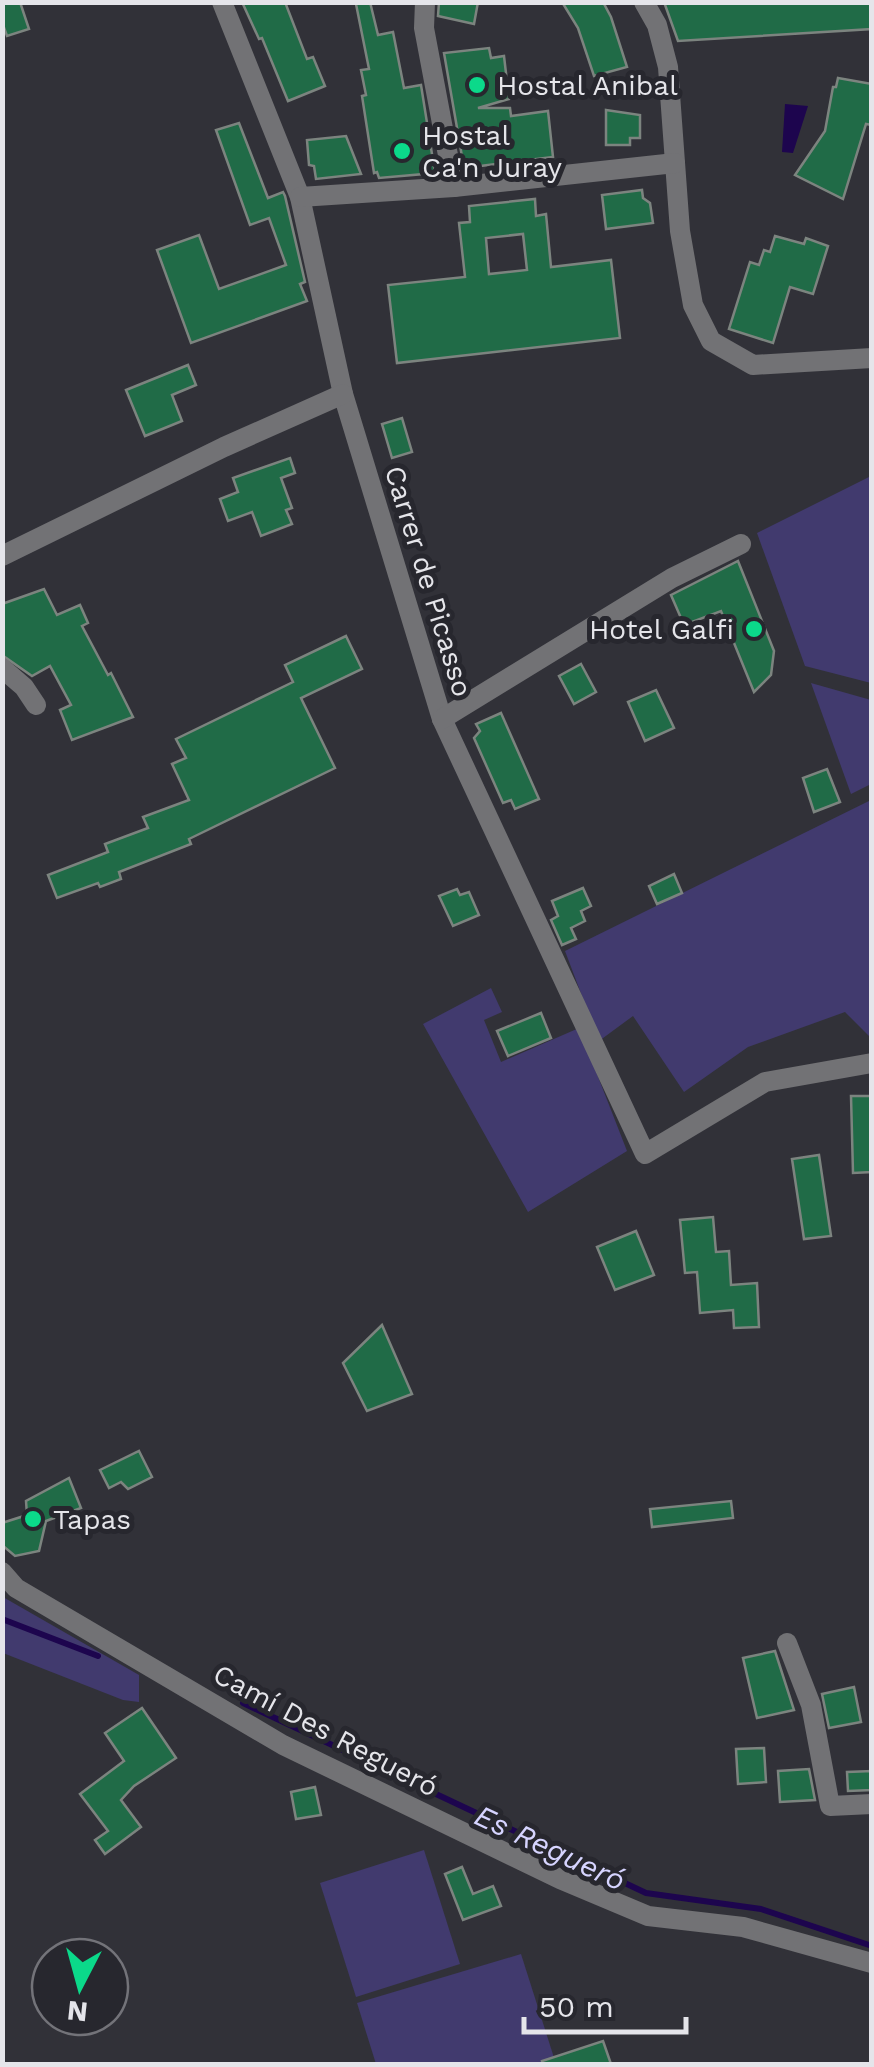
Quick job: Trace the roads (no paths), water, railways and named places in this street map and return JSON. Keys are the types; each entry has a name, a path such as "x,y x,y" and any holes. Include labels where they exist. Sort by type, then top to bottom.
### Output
{"street":[{"name":"Carrer de Picasso","path":"222,2 300,197 343,394 442,719 644,1154 766,1082 872,1063"},
{"path":"425,2 424,28 454,187"},
{"path":"644,2 656,25 668,67 680,231 693,305 711,341 753,366 872,358"},
{"path":"300,197 454,187 674,163"},
{"path":"2,556 224,446 343,394"},
{"path":"442,719 672,578 742,544"},
{"path":"2,668 24,686 36,705"},
{"name":"Camí Des Regueró","path":"2,1572 16,1588 282,1745 560,1879 648,1916 743,1926 872,1962"},
{"path":"787,1643 811,1704 830,1806 872,1804"}],"waterway":[{"name":"Es Regueró","path":"2,1619 98,1656"},
{"name":"Es Regueró","path":"243,1703 646,1893 761,1909 872,1946"}],"place":[{"name":"Hostal Anibal","path":"477,85"},
{"name":"Hostal Ca'n Juray","path":"402,151"},
{"name":"Hotel Galfi","path":"754,629"},
{"name":"Tapas","path":"33,1519"}]}
